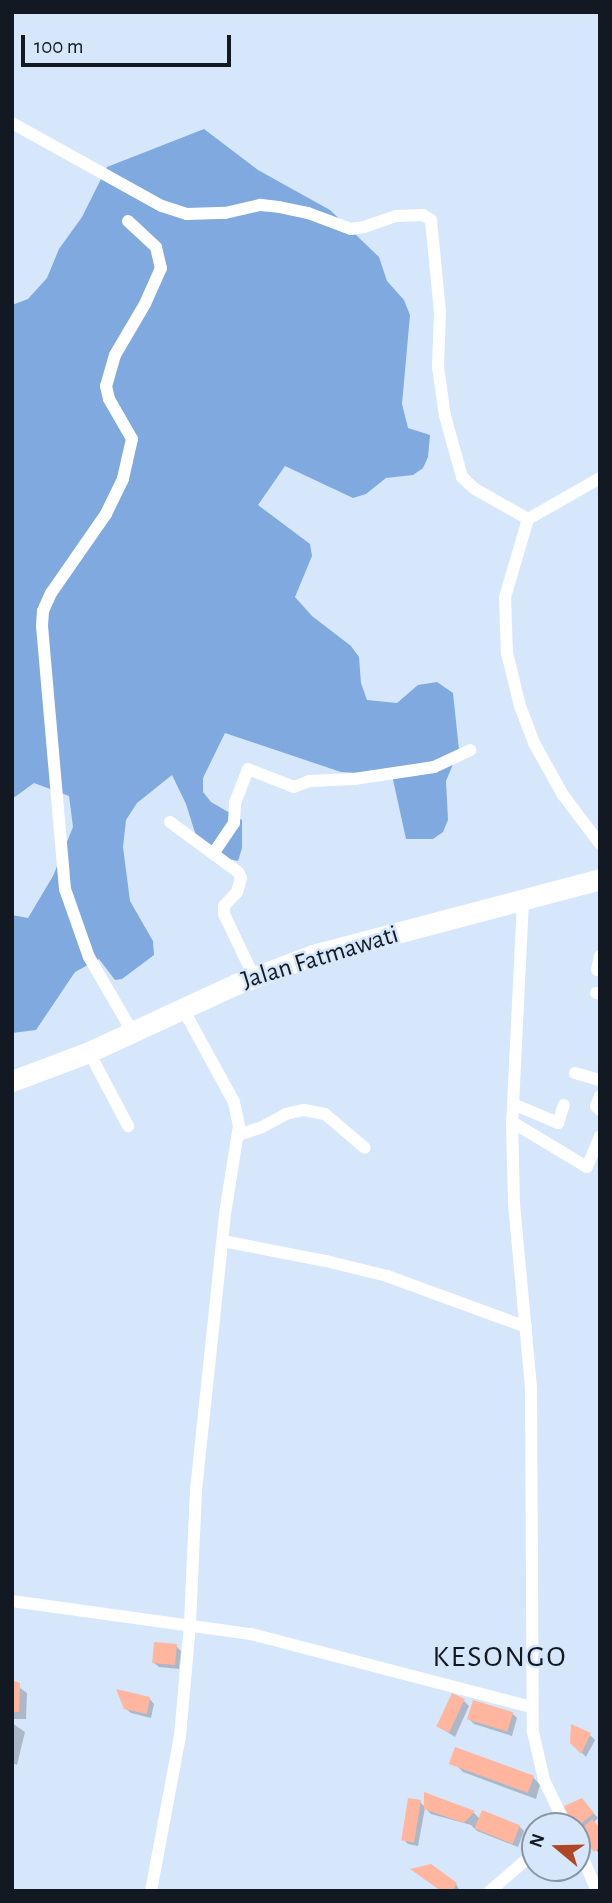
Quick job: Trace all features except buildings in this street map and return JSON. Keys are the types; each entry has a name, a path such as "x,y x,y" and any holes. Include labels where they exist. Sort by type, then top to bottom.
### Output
{"highway":[{"name":"Jalan Fatmawati","path":"12,1081 89,1052 254,977 313,955 600,879"}],"street":[{"path":"12,123 162,206 187,214 225,213 261,205 308,213 351,229 364,228 396,216 424,215 431,220 440,312 438,367 445,416 462,477 475,489 528,519"},
{"path":"128,221 156,247 161,268 145,304 115,355 106,386 109,399 132,439 123,479 106,514 51,593 43,611 42,626 65,889 89,957 132,1033"},
{"path":"600,478 528,519 505,597 507,653 520,706 534,743 564,795 600,844"},
{"path":"213,854 234,822 235,803 248,769 294,787 310,781 354,779 434,767 470,750"},
{"path":"170,822 241,878 237,892 224,906 224,914 254,977"},
{"path":"523,901 512,1122 514,1204 526,1327 534,1486 532,1707 537,1759 559,1812"},
{"path":"597,970 600,956"},
{"path":"151,1891 180,1735 190,1623 196,1490 223,1241 238,1135 234,1102 183,1009"},
{"path":"89,1052 128,1126"},
{"path":"575,1073 600,1080"},
{"path":"600,1096 596,1106 600,1110"},
{"path":"513,1104 558,1124 564,1105"},
{"path":"238,1135 262,1128 286,1114 304,1110 325,1114 365,1148"},
{"path":"512,1122 587,1167 600,1137"},
{"path":"223,1241 387,1276 526,1327"},
{"path":"12,1601 190,1623 294,1643 532,1707"},
{"path":"489,1891 521,1864"},
{"path":"596,1874 597,1891"}],"shaded area":[{"path":"204,129 258,170 330,210 379,257 387,281 404,300 410,315 402,404 408,428 430,435 428,457 423,468 413,475 386,478 366,494 353,498 285,466 258,505 310,544 312,556 295,597 312,616 351,646 359,657 361,683 367,700 397,703 418,685 437,682 453,693 459,750 446,781 448,820 443,832 433,839 406,839 392,775 341,772 225,733 203,778 203,792 211,802 242,820 242,848 238,861 210,855 198,842 186,804 172,775 137,803 126,820 123,847 130,901 153,941 154,955 122,979 115,980 99,959 75,972 36,1030 12,1033 12,915 28,918 53,876 73,827 69,796 34,783 12,799 12,305 28,299 47,278 59,249 82,217 107,167"}],"district":[{"name":"KESONGO","path":"500,1657"}]}
